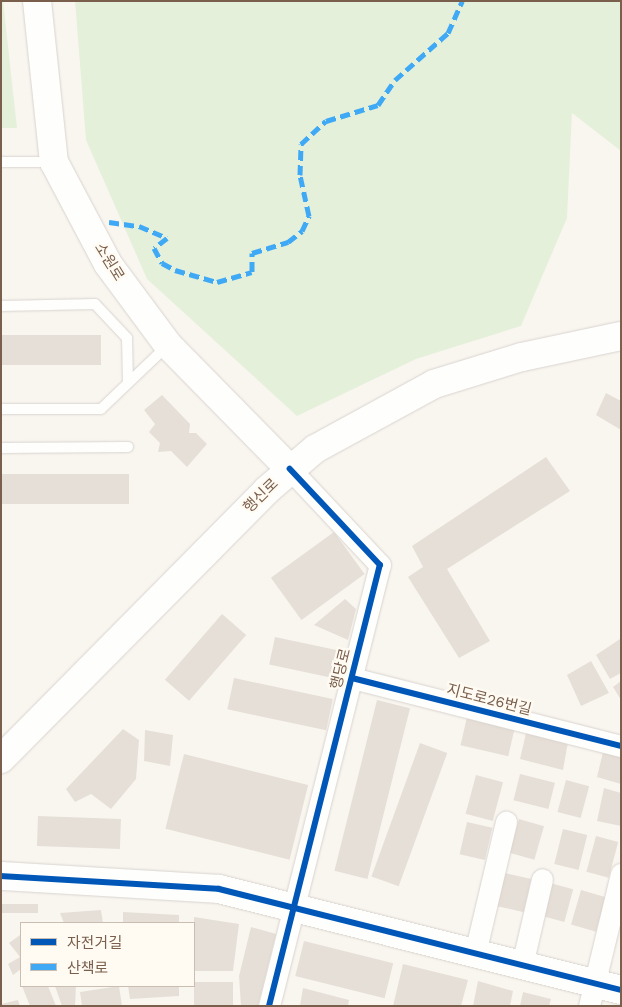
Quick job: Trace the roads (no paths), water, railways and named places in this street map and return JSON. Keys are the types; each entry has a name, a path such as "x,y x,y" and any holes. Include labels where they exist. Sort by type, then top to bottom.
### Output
{"main road":[{"name":"소원로","path":"37,1 54,162 108,264 168,345 290,468"},
{"name":"행신로","path":"1,759 290,468 315,449 434,384 522,357 621,336"},
{"path":"1,876 219,889 522,965 592,995 621,990"}],"street":[{"name":"행당로","path":"269,1006 380,565 290,468"},
{"name":"지도로26번길","path":"352,678 621,746"},
{"path":"475,953 506,822"},
{"path":"592,995 621,874"},
{"path":"522,965 542,879"}],"lane":[{"path":"1,162 54,162"},
{"path":"1,306 95,304 127,338 128,382"},
{"path":"1,410 101,409 168,345"},
{"path":"1,448 128,446"}]}
